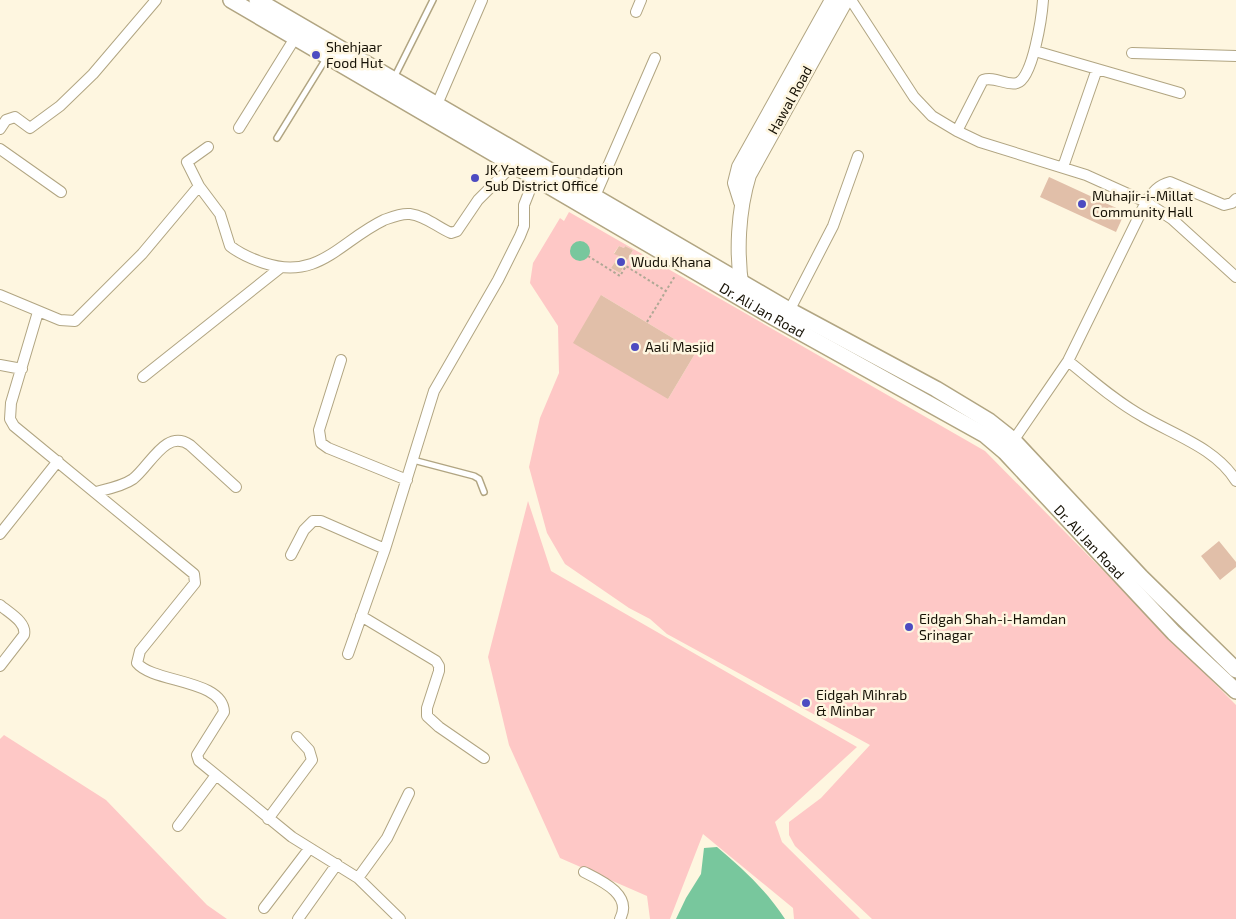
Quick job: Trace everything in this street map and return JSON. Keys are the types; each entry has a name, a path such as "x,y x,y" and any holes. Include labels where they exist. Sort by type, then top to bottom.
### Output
{"main road":[{"name":"Dr. Ali Jan Road","path":"231,0 327,57 595,196 683,263 744,299 786,316 936,389 989,421 1174,633 1236,691"},
{"name":"Dr. Ali Jan Road","path":"257,0 392,80 434,112 513,165 655,240 741,282 786,316"},
{"name":"Hawal Road","path":"741,202 735,183 739,167 832,0"},
{"name":"Hawal Road","path":"744,299 739,244 741,202 749,175 760,152 846,0"},
{"name":"Dr. Ali Jan Road","path":"1009,446 1236,670"}],"street":[{"path":"0,129 6,120 15,117 30,128 60,106 94,74 156,0"},
{"path":"434,112 482,0"},
{"path":"636,12 641,0"},
{"path":"852,0 914,97 932,116 956,132 980,142 1064,167 1146,202 1172,219 1236,277"},
{"path":"956,132 984,80 990,78 1014,84 1020,82 1035,51 1040,1"},
{"path":"239,128 295,38"},
{"path":"1035,51 1180,93"},
{"path":"1132,53 1236,56"},
{"path":"595,196 655,58"},
{"path":"1064,167 1097,69"},
{"path":"208,147 186,162 199,186 220,214 230,246 251,258 280,268 305,268 317,263 375,224 395,215 409,214 426,219 451,233 457,231 478,200 513,165"},
{"path":"0,148 62,192"},
{"path":"786,316 830,234 858,156"},
{"path":"348,654 385,550 434,391 498,280 520,236 524,226 525,200 535,177"},
{"path":"1009,446 1068,361 1146,202 1160,184 1170,182 1224,205 1232,203 1236,199"},
{"path":"0,295 60,320 75,321 142,254 199,186"},
{"path":"143,378 280,268"},
{"path":"38,312 11,403 10,420 194,574 196,579 140,651 137,663 149,672 188,683 218,697 224,705 224,712 197,755 199,761 268,819 309,849 358,878 400,919"},
{"path":"341,360 319,430 321,443 328,448 407,480"},
{"path":"1068,361 1111,396 1133,411 1214,457 1236,481"},
{"path":"0,364 22,369"},
{"path":"96,492 126,483 134,478 163,447 175,440 183,440 190,445 236,488"},
{"path":"0,534 58,460"},
{"path":"291,555 304,530 313,521 321,520 385,550"},
{"path":"0,605 23,624 26,630 0,666"},
{"path":"362,616 436,662 439,666 439,671 427,708 427,716 439,727 484,758"},
{"path":"268,819 312,760 308,750 297,737"},
{"path":"178,826 216,775"},
{"path":"358,878 386,838 410,793"},
{"path":"264,908 309,849"},
{"path":"298,919 337,864"},
{"path":"584,872 604,882 621,899 624,907 620,919"}],"lane":[{"path":"392,80 434,0"},
{"path":"278,138 327,57"},
{"path":"412,460 474,476 479,479 484,492"}],"path":[{"path":"588,256 620,276 626,266 666,291"},
{"path":"647,322 683,263"}],"shaded area":[{"name":"Eidgah Shah-i-Hamdan Srinagar","path":"569,212 985,451 1236,705 1236,919 872,919 795,846 789,835 789,822 821,798 870,745 667,634 650,619 629,608 565,564 547,533 529,467 540,418 559,373 558,326 530,283 533,263 560,218 564,221","holes":["619,246 624,248 625,246 633,250 620,273 611,268 619,256 614,253","601,295 696,352 668,399"]},
{"path":"580,241 587,244 590,251 587,258 580,261 573,258 570,251 573,244"},
{"path":"528,501 551,571 857,747 775,822 782,842 860,919 794,919 793,908 703,834 670,919 650,919 647,896 560,858 509,745 488,657"},
{"path":"4,735 106,800 207,905 227,919 0,919 0,739"},
{"path":"717,847 754,880 785,919 676,919 701,874 704,848"}],"building":[{"name":"Muhajir-i-Millat Community Hall","path":"1049,177 1125,212 1116,232 1040,197"},
{"name":"Wudu Khana","path":"619,246 624,248 625,246 633,250 620,273 611,268 619,256 614,254"},
{"name":"Aali Masjid","path":"601,295 696,352 668,399 573,343"},
{"path":"1219,541 1236,562 1236,567 1220,580 1201,556"}],"place":[{"name":"Shehjaar Food Hut","path":"316,55"},
{"name":"JK Yateem Foundation Sub District Office","path":"475,178"},
{"name":"Muhajir-i-Millat Community Hall","path":"1082,204"},
{"name":"Wudu Khana","path":"621,262"},
{"name":"Aali Masjid","path":"635,347"},
{"name":"Eidgah Shah-i-Hamdan Srinagar","path":"909,627"},
{"name":"Eidgah Mihrab & Minbar","path":"806,703"}]}
